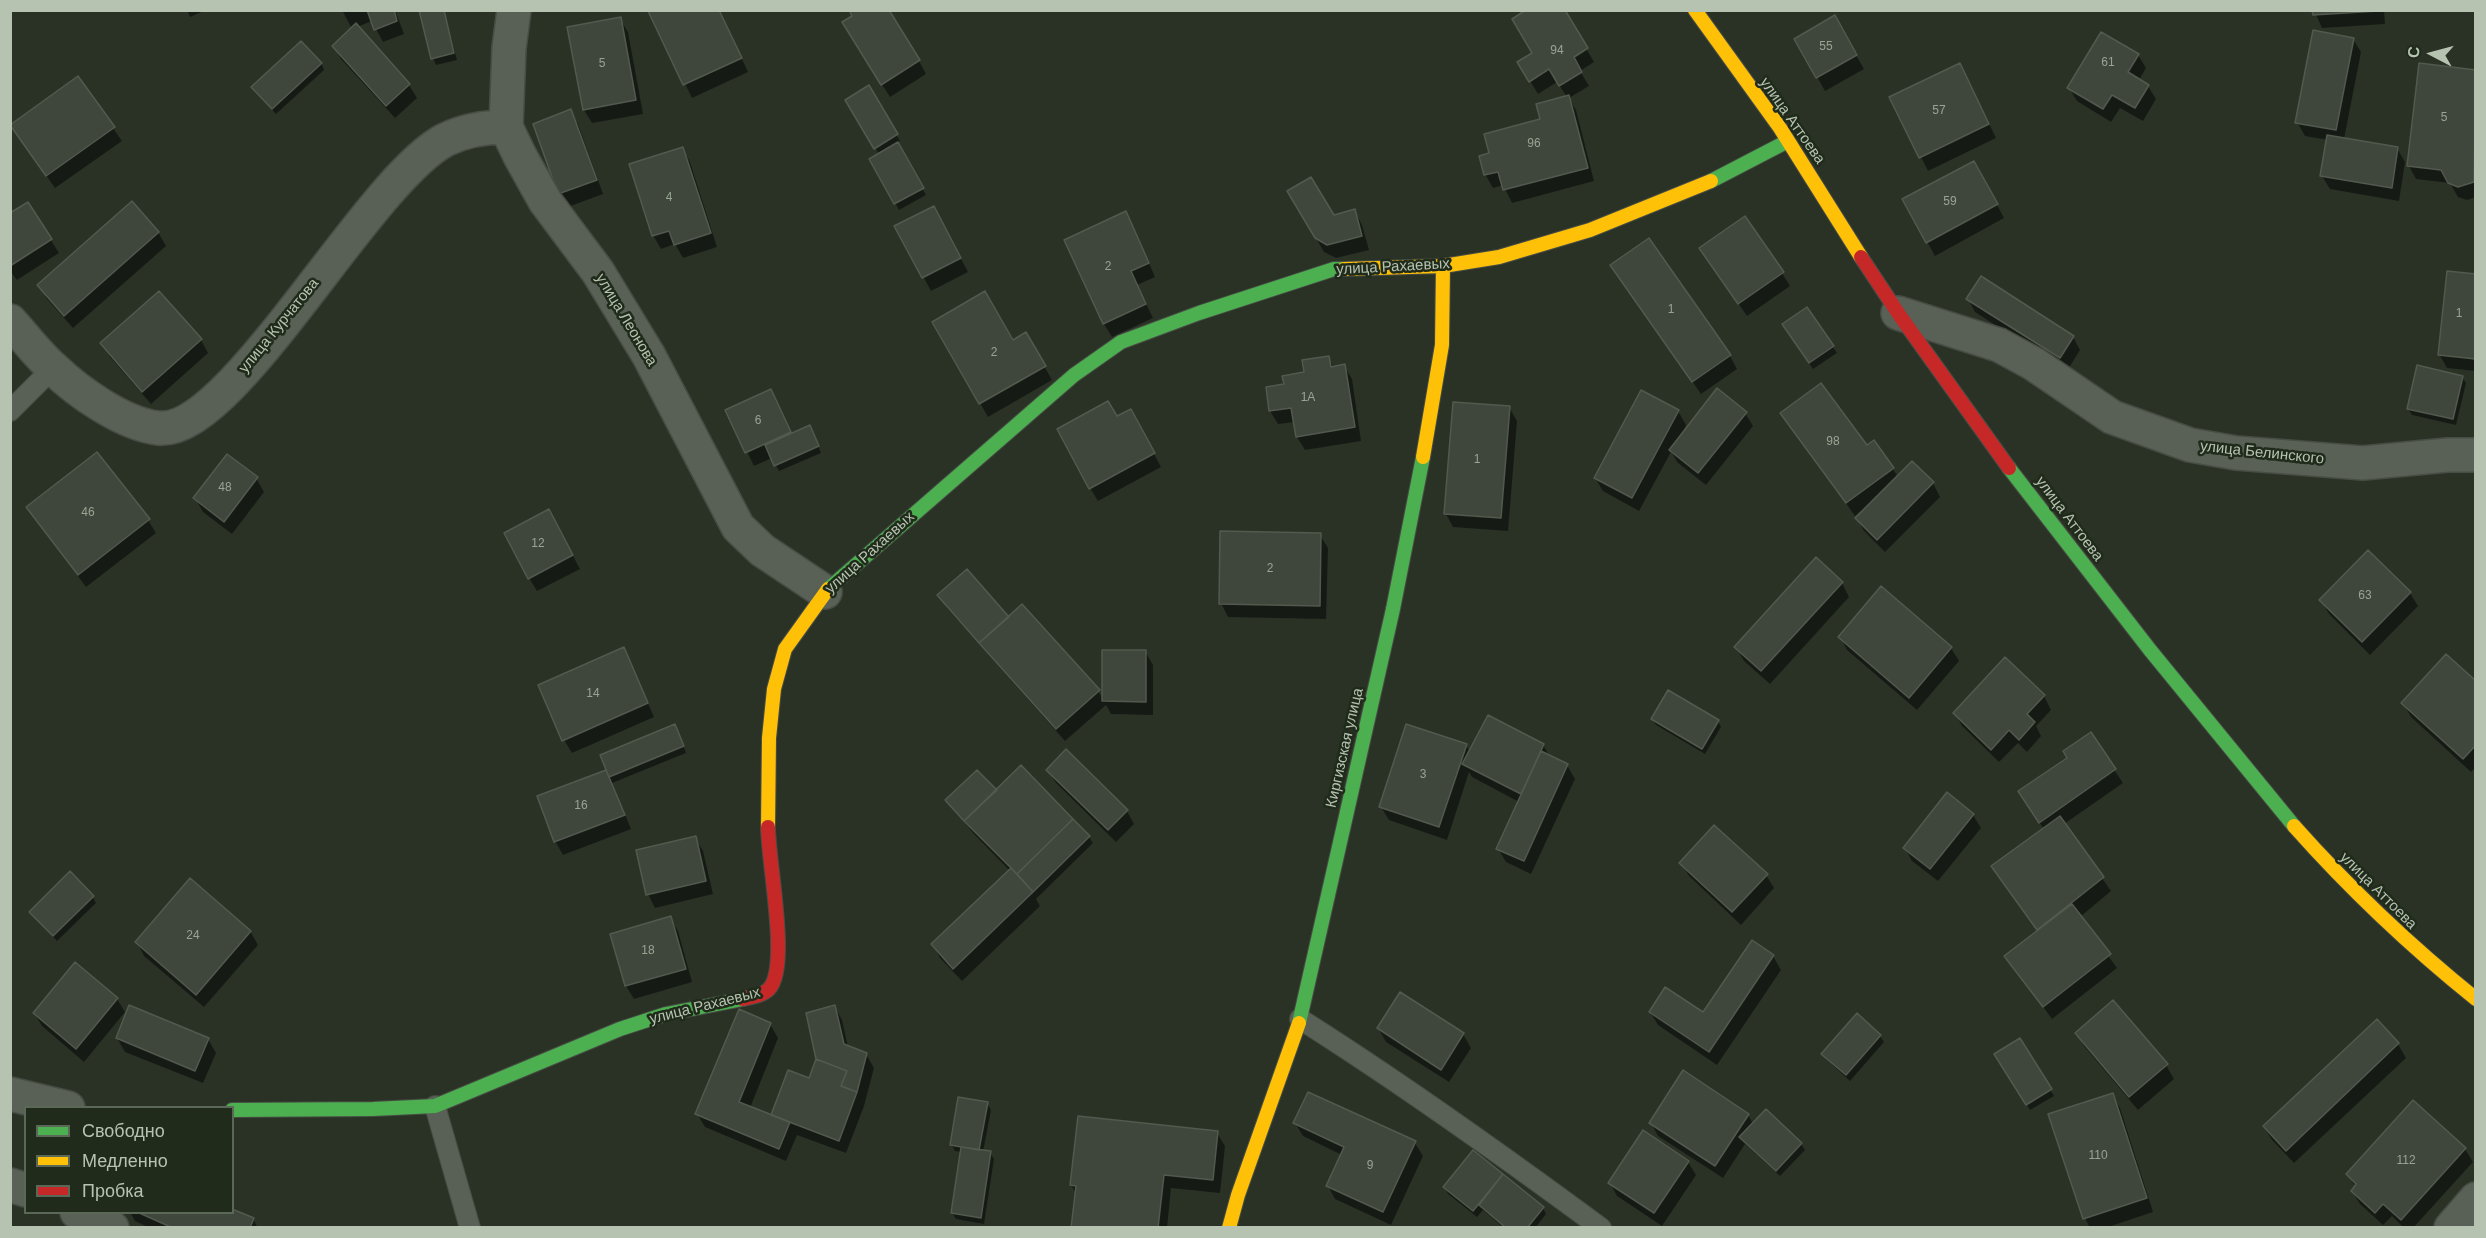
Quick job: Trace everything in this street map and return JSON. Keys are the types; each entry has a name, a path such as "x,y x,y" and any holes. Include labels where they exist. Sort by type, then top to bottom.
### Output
{"street":[{"name":"улица Леонова","path":"514,10 509,48 506,127 545,201 598,272 649,356 738,527 762,550 825,592"},
{"name":"улица Аттоева","path":"1695,10 1788,141 1898,314 1996,450 2116,609 2263,792 2346,886 2404,941 2475,999"},
{"name":"улица Курчатова","path":"10,321 53,368 101,405 138,424 160,429 176,426 193,418 219,398 265,348 336,253 399,178 423,155 445,140 470,130 506,127"},
{"name":"улица Рахаевых","path":"234,1110 435,1106 620,1029 666,1014 757,996 769,989 778,971 779,946 768,847 770,738 774,688 785,649 825,592 1066,382 1121,342 1198,313 1334,269 1443,266 1499,258 1590,230 1701,186 1788,141"},
{"name":"Киргизская улица","path":"1229,1227 1300,1018 1414,512 1442,345 1443,266"},
{"name":"улица Белинского","path":"1898,314 1999,345 2034,364 2112,417 2190,445 2236,453 2363,463 2448,455 2475,455"},
{"path":"10,1094 64,1106"},
{"path":"2451,1227 2475,1199"},
{"path":"82,1214 112,1227"}],"lane":[{"path":"10,411 53,368"},
{"path":"1300,1018 1384,1072 1601,1227"},
{"path":"435,1106 470,1227"}],"building":[{"path":"367,10 394,10 397,21 374,30"},
{"path":"419,10 444,10 454,53 431,59"},
{"path":"719,10 742,58 683,85 648,11"},
{"path":"849,10 889,10 920,60 881,85 842,22 852,16"},
{"path":"1526,10 1565,10 1588,48 1574,57 1582,72 1559,86 1549,69 1529,82 1517,62 1532,53 1512,19"},
{"path":"2312,10 2378,10 2378,11 2313,15"},
{"path":"1835,15 1857,55 1816,78 1794,39"},
{"path":"621,17 636,100 583,110 567,27"},
{"path":"356,23 410,84 386,106 332,46"},
{"path":"2313,30 2354,38 2336,130 2295,123"},
{"path":"2101,32 2139,54 2128,72 2149,85 2135,108 2112,95 2103,109 2067,88"},
{"path":"301,41 322,63 272,109 251,87"},
{"path":"1960,63 1989,124 1919,158 1889,97"},
{"path":"2419,63 2476,70 2474,182 2458,187 2448,183 2441,170 2407,166"},
{"path":"78,76 115,127 46,176 10,125"},
{"path":"869,85 898,134 874,149 845,100"},
{"path":"1569,95 1588,168 1503,190 1498,172 1484,175 1479,156 1489,153 1484,134 1540,119 1536,104"},
{"path":"571,109 597,180 558,194 533,124"},
{"path":"2327,135 2398,147 2392,188 2320,176"},
{"path":"898,142 924,188 894,204 869,159"},
{"path":"683,147 711,233 674,245 669,231 652,236 629,164"},
{"path":"1974,161 1998,204 1926,243 1902,199"},
{"path":"1311,177 1334,215 1355,209 1362,236 1327,245 1315,238 1287,191"},
{"path":"132,201 159,232 64,316 37,285"},
{"path":"28,202 52,239 10,266 10,213"},
{"path":"934,206 961,258 922,278 894,226"},
{"path":"1126,211 1149,263 1131,271 1146,304 1103,324 1064,240"},
{"path":"1745,216 1784,272 1738,304 1699,248"},
{"path":"1649,238 1731,355 1692,382 1610,265"},
{"path":"2447,271 2476,274 2476,359 2438,355"},
{"path":"1981,276 2074,336 2060,358 1966,299"},
{"path":"159,291 202,339 142,392 100,343"},
{"path":"985,291 1013,340 1026,332 1046,366 979,404 932,322"},
{"path":"1807,307 1834,346 1809,363 1782,324"},
{"path":"1329,356 1331,367 1345,364 1355,427 1296,437 1291,408 1269,411 1266,387 1284,384 1282,376 1304,372 1302,360"},
{"path":"2417,365 2463,376 2453,419 2407,409"},
{"path":"1821,383 1867,445 1874,440 1894,468 1846,503 1780,413"},
{"path":"1717,388 1747,412 1698,473 1669,450"},
{"path":"771,389 791,432 745,453 725,410"},
{"path":"1641,390 1679,410 1632,498 1594,478"},
{"path":"1108,401 1117,416 1131,409 1155,453 1089,489 1057,429"},
{"path":"1453,402 1510,406 1501,518 1444,514"},
{"path":"810,425 819,446 774,466 765,445"},
{"path":"97,452 150,519 78,575 26,507"},
{"path":"227,454 258,477 224,522 193,498"},
{"path":"1912,461 1934,482 1877,540 1855,518"},
{"path":"549,509 573,555 528,579 504,533"},
{"path":"1220,531 1321,533 1320,606 1219,604"},
{"path":"2368,550 2411,592 2362,642 2319,600"},
{"path":"1816,557 1843,582 1761,671 1734,647"},
{"path":"967,569 1009,617 979,643 937,595"},
{"path":"1881,586 1952,647 1909,698 1838,637"},
{"path":"1022,604 1100,690 1056,729 979,643"},
{"path":"624,647 648,703 562,741 538,685"},
{"path":"1102,650 1146,650 1146,702 1102,701"},
{"path":"2446,654 2476,681 2476,745 2463,759 2401,703"},
{"path":"2005,657 2045,695 2027,714 2035,722 2019,740 2009,730 1991,750 1953,713"},
{"path":"1668,690 1719,720 1702,749 1651,719"},
{"path":"1488,715 1544,744 1521,794 1462,764"},
{"path":"675,724 684,746 609,777 600,755"},
{"path":"1406,724 1467,744 1439,827 1379,807"},
{"path":"2091,732 2116,769 2039,823 2018,791 2067,758 2063,751"},
{"path":"1066,749 1128,810 1108,830 1046,770"},
{"path":"1541,751 1568,764 1524,861 1496,849"},
{"path":"1021,765 1073,819 1017,874 964,821"},
{"path":"606,770 625,815 554,842 537,796"},
{"path":"977,770 997,790 964,821 945,800"},
{"path":"1947,792 1974,814 1930,869 1903,848"},
{"path":"2060,816 2104,877 2037,930 1991,866"},
{"path":"1073,819 1090,836 1033,892 1017,874"},
{"path":"1714,825 1768,874 1732,912 1679,863"},
{"path":"696,836 706,881 646,895 636,850"},
{"path":"1011,868 1033,892 953,969 931,944"},
{"path":"70,871 94,896 53,936 29,912"},
{"path":"190,878 251,931 196,995 135,942"},
{"path":"2072,904 2111,954 2043,1007 2004,956"},
{"path":"671,916 686,969 625,986 610,934"},
{"path":"1752,940 1774,955 1709,1052 1649,1012 1665,987 1703,1012"},
{"path":"75,962 118,998 76,1049 33,1013"},
{"path":"1400,992 1464,1033 1441,1070 1377,1028"},
{"path":"2113,1000 2168,1064 2129,1097 2075,1033"},
{"path":"129,1005 209,1038 195,1071 116,1038"},
{"path":"835,1005 844,1044 867,1053 857,1092 841,1086 847,1071 816,1059 806,1013"},
{"path":"739,1009 771,1023 739,1102 790,1122 779,1149 695,1114"},
{"path":"1857,1013 1881,1035 1846,1075 1821,1054"},
{"path":"2377,1019 2399,1043 2286,1151 2263,1126"},
{"path":"2020,1038 2052,1089 2026,1105 1994,1054"},
{"path":"816,1059 847,1071 841,1086 857,1092 839,1141 771,1115 788,1070 809,1078"},
{"path":"1683,1070 1749,1114 1715,1166 1649,1123"},
{"path":"1308,1092 1416,1141 1383,1212 1326,1186 1344,1147 1293,1123"},
{"path":"2113,1093 2147,1198 2083,1219 2048,1114"},
{"path":"958,1097 988,1102 979,1150 950,1145"},
{"path":"2413,1100 2466,1148 2401,1220 2383,1204 2375,1213 2351,1191 2356,1184 2346,1174"},
{"path":"1766,1109 1802,1143 1776,1171 1739,1137"},
{"path":"1078,1116 1218,1131 1213,1180 1164,1175 1158,1228 1071,1228 1076,1186 1070,1185"},
{"path":"1643,1130 1689,1161 1654,1213 1608,1183"},
{"path":"961,1147 991,1151 981,1218 951,1213"},
{"path":"1473,1150 1503,1174 1473,1211 1443,1187"},
{"path":"1503,1174 1544,1207 1527,1228 1506,1228 1479,1205"},
{"path":"234,1210 254,1218 250,1228 173,1228 142,1214 234,1214"}],"traffic: fast":[{"path":"1711,181 1788,141"},
{"path":"828,589 1074,375 1121,342 1199,313 1334,269 1344,269"},
{"path":"1299,1023 1393,609 1423,457"},
{"path":"2009,468 2150,650 2294,826"},
{"path":"234,1110 435,1106 620,1029 666,1014 743,999"}],"traffic: slow":[{"path":"1695,10 1780,128 1861,257"},
{"path":"1344,269 1443,266 1499,257 1590,230 1711,181"},
{"path":"1423,457 1442,345 1443,266"},
{"path":"768,827 769,738 774,689 785,649 828,589"},
{"path":"2294,826 2381,916 2476,999"},
{"path":"1229,1228 1238,1195 1299,1023"}],"traffic: jam":[{"path":"1861,257 1900,316 2009,468"},
{"path":"743,999 760,995 769,989 775,977 778,959 768,827"}]}
